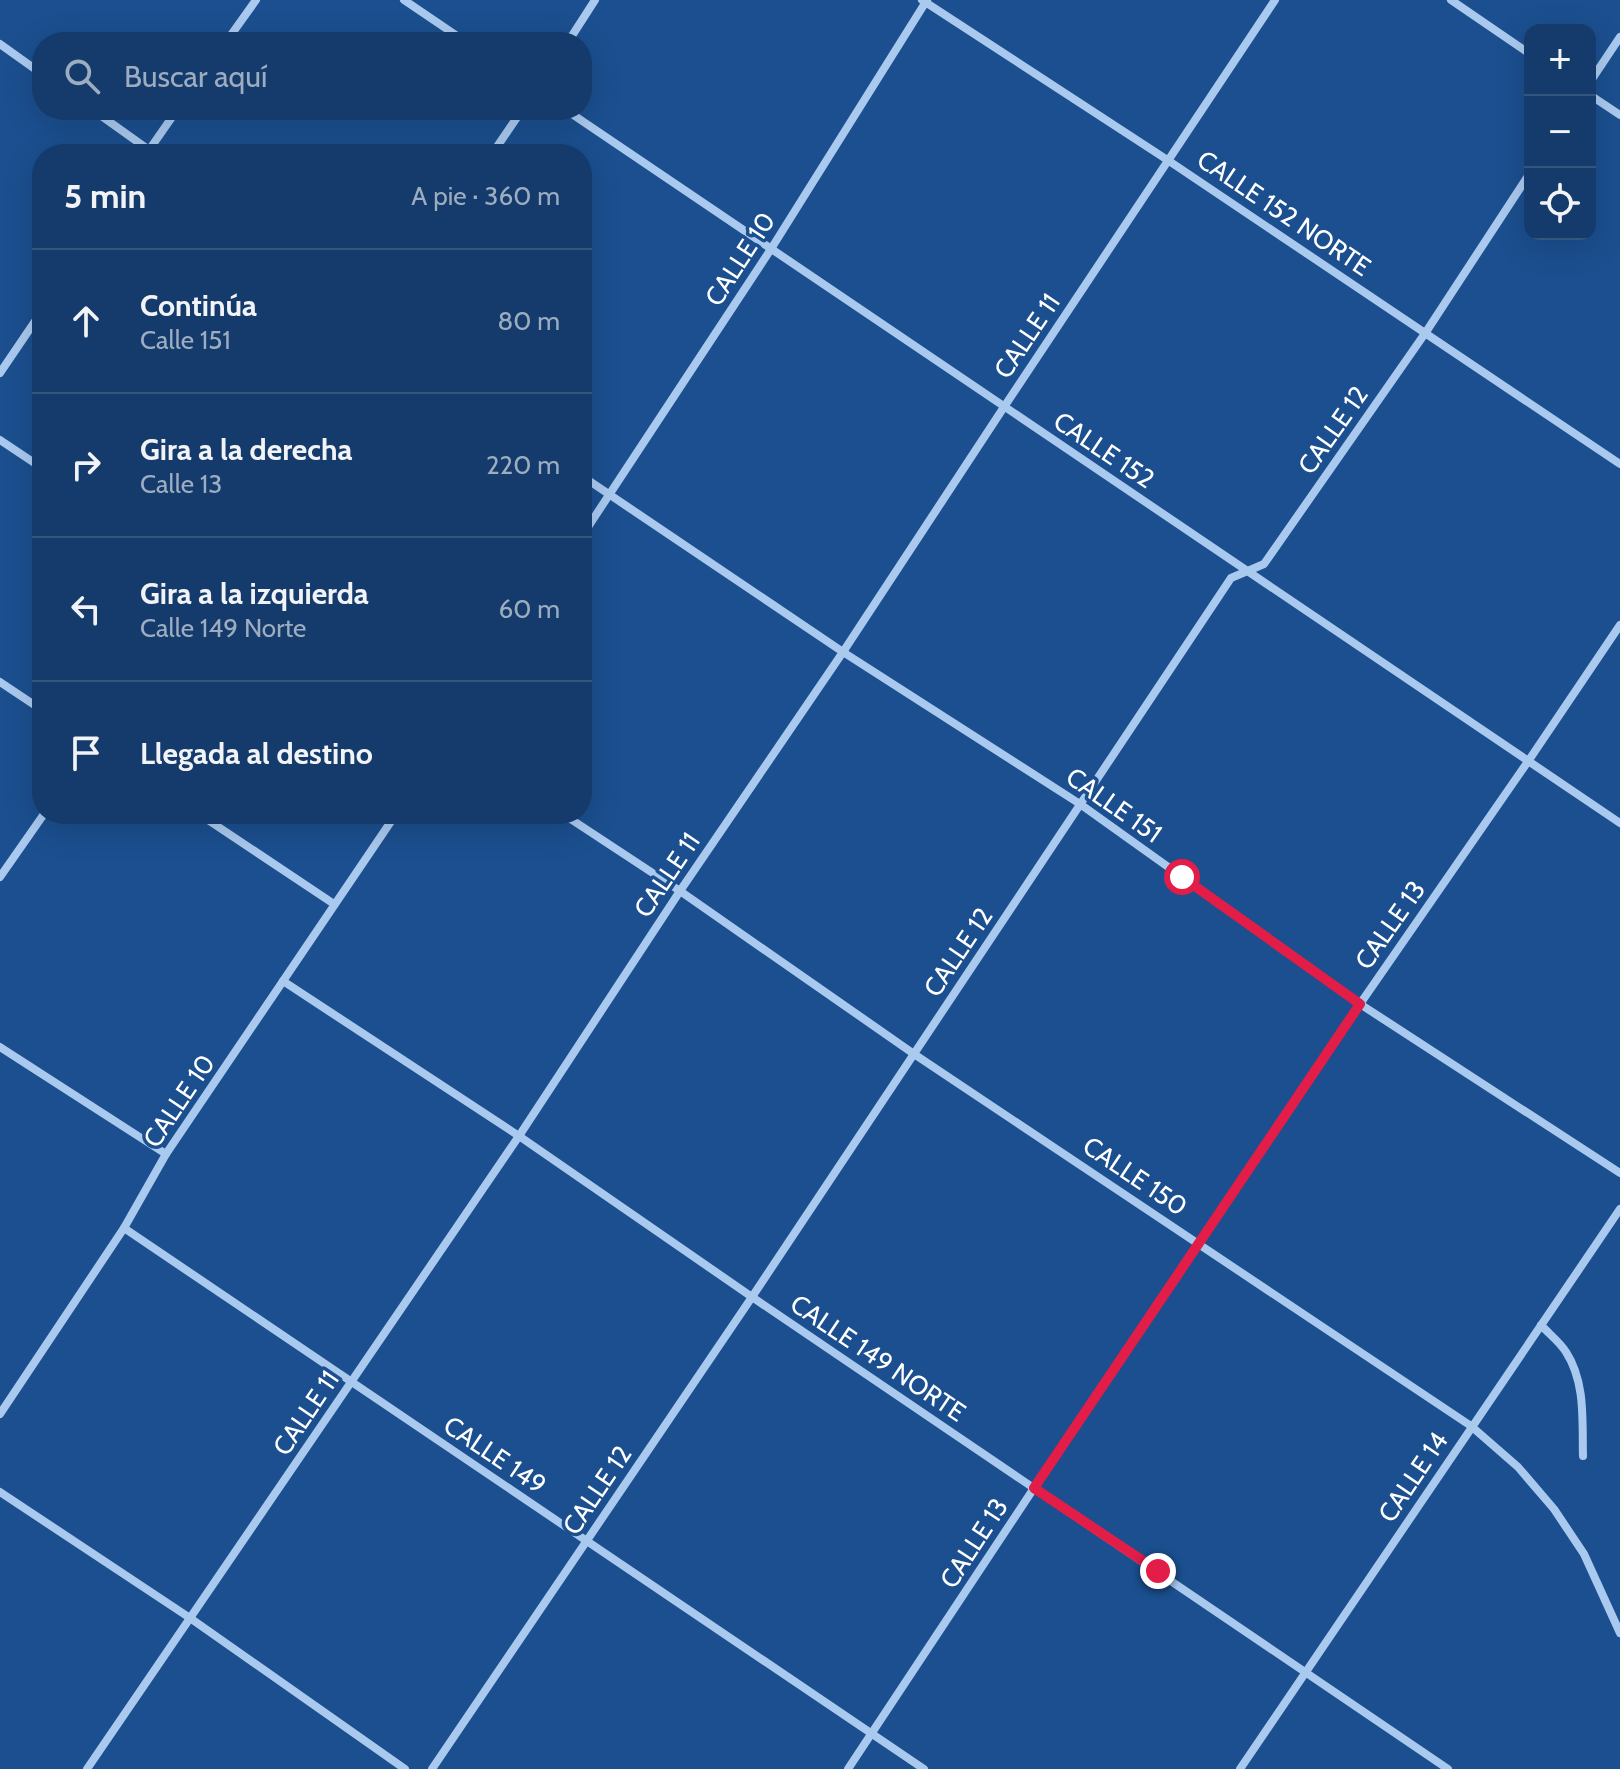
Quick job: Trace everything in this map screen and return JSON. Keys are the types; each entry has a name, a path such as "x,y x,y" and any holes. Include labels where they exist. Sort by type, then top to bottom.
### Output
{"street":[{"path":"233,32 256,0"},
{"path":"404,0 451,32"},
{"path":"574,32 595,0"},
{"name":"CALLE 11","path":"87,1769 519,1136 1275,0"},
{"path":"1451,0 1524,50"},
{"name":"CALLE 152 NORTE","path":"925,1 1620,464"},
{"name":"CALLE 10","path":"592,521 771,249 925,1"},
{"path":"1596,73 1620,37"},
{"path":"0,44 32,67"},
{"path":"1592,96 1620,115"},
{"path":"106,120 138,144"},
{"path":"154,144 170,120"},
{"path":"499,144 515,120"},
{"name":"CALLE 152","path":"581,120 1620,823"},
{"name":"CALLE 12","path":"432,1769 752,1297 1231,578 1264,564 1426,332 1524,182"},
{"path":"0,373 32,326"},
{"path":"0,440 32,461"},
{"name":"CALLE 151","path":"592,482 843,652 1080,804 1360,1004 1620,1173"},
{"name":"CALLE 13","path":"848,1769 1360,1004 1620,625"},
{"path":"0,682 32,703"},
{"path":"0,877 37,824"},
{"path":"214,824 334,904"},
{"name":"CALLE 10","path":"1,1411 124,1228 166,1154 389,824"},
{"name":"CALLE 150","path":"578,824 914,1054 1471,1426 1518,1467 1554,1509 1584,1554 1620,1633"},
{"name":"CALLE 149 NORTE","path":"283,981 519,1136 1448,1769"},
{"path":"0,1047 166,1154"},
{"name":"CALLE 14","path":"1240,1769 1620,1209"},
{"name":"CALLE 149","path":"124,1228 924,1769"},
{"path":"1541,1325 1565,1349 1574,1366 1581,1388 1583,1456"},
{"path":"0,1492 190,1618 405,1769"}],"route":[{"path":"1158,1571 1034,1488 1360,1004 1182,877"}]}
